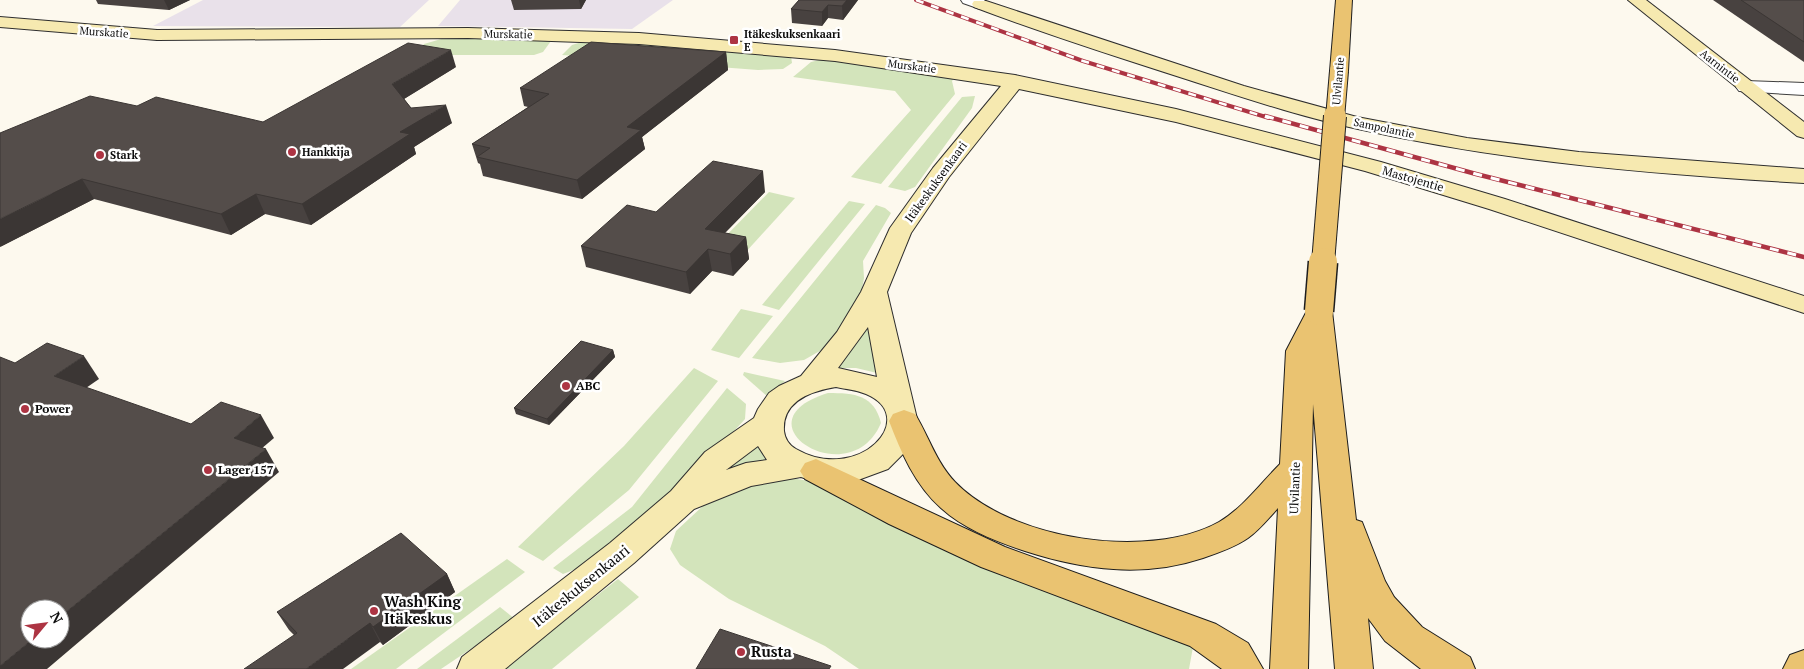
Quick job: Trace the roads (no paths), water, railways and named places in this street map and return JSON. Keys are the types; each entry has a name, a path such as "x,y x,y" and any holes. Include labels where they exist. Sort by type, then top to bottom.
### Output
{"main road":[{"name":"Ulvilantie","path":"1344,0 1319,311 1354,669"},
{"name":"Ulvilantie","path":"1289,669 1300,351 1319,311"},
{"path":"901,411 917,455 933,480 955,502 983,519 1019,535 1072,550 1121,556 1202,545 1240,526 1296,468"},
{"path":"807,469 993,557 1203,635 1234,655 1244,669"},
{"path":"1336,491 1374,596 1397,629 1433,658 1456,669"}],"street":[{"name":"Aarnintie","path":"1636,0 1804,132"},
{"name":"Sampolantie","path":"978,1 1035,24 1246,92 1316,113 1389,130 1484,147 1549,155 1661,167 1804,176"},
{"name":"Murskatie","path":"0,22 90,32 158,35 275,36 425,33 572,35 668,40 814,53 1015,81"},
{"name":"Itäkeskuksenkaari","path":"812,381 848,338 874,292 899,233 941,173 1015,81"},
{"name":"Mastojentie","path":"1015,81 1159,111 1314,150 1495,204 1804,306"},
{"path":"1746,87 1804,89"},
{"path":"874,292 901,411 902,436 893,449 878,461 859,469 838,472 807,469 781,455 770,441 768,424 776,404 788,392 812,381 836,377 861,379 882,388 901,411"},
{"name":"Itäkeskuksenkaari","path":"476,669 622,553 683,500 716,460 768,424"},
{"name":"Itäkeskuksenkaari","path":"683,500 746,475 807,469"}],"railway":[{"path":"916,0 1083,61 1269,118"},
{"path":"1265,116 1476,174 1804,257"}],"place":[{"name":"Itäkeskuksenkaari E","path":"734,40"},
{"name":"Hankkija","path":"292,152"},
{"name":"Stark","path":"100,155"},
{"name":"ABC","path":"566,386"},
{"name":"Power","path":"25,409"},
{"name":"Lager 157","path":"208,470"},
{"name":"Wash King Itäkeskus","path":"374,611"},
{"name":"Rusta","path":"741,652"}]}
